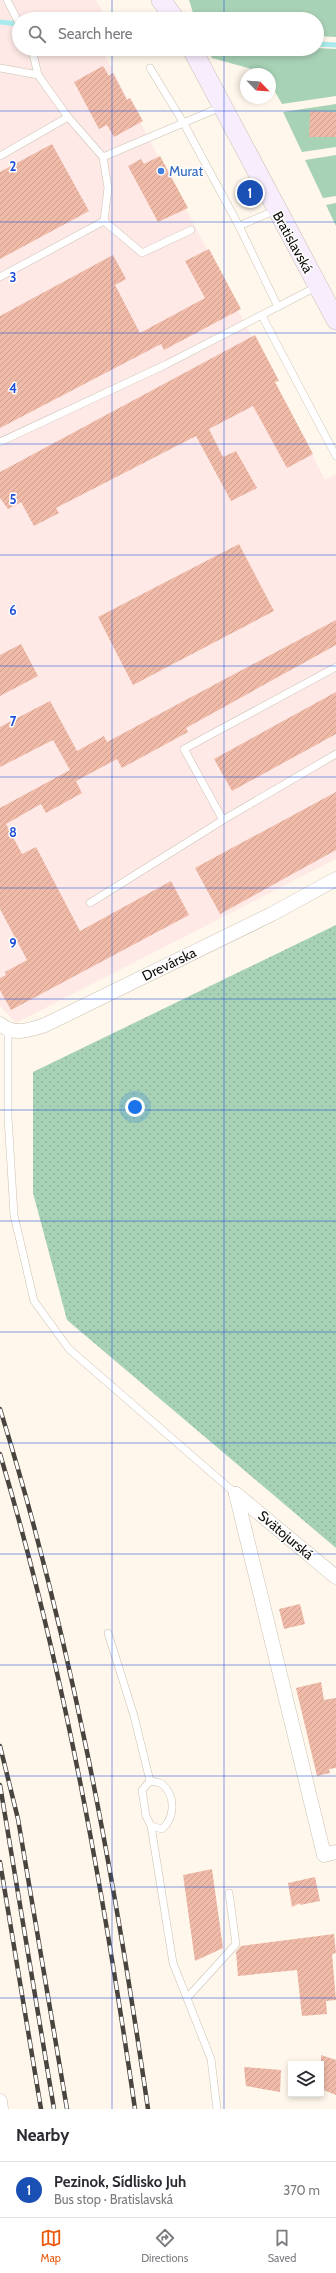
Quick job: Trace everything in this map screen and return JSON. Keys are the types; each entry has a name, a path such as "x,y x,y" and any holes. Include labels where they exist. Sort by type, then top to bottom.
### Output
{"main road":[{"path":"161,0 170,12"},
{"path":"173,0 175,12"},
{"name":"Bratislavská","path":"196,56 221,107 336,320"}],"street":[{"name":"Drevárska","path":"4,1028 25,1031 45,1025 272,914 336,879"},
{"name":"Svätojurská","path":"236,1494 336,1577"},
{"path":"236,1494 330,1854"},
{"path":"0,2101 1,2109"}],"lane":[{"path":"6,0 13,12"},
{"path":"34,56 38,75 68,117 103,157 108,188 104,221"},
{"path":"0,68 38,75"},
{"path":"150,68 183,122 239,226 278,307"},
{"path":"103,157 221,107"},
{"path":"0,156 68,117"},
{"path":"239,226 276,210"},
{"path":"104,221 142,253 191,230"},
{"path":"0,277 104,221"},
{"path":"0,442 262,316 318,286"},
{"path":"262,316 336,456"},
{"path":"222,820 184,749 336,667"},
{"path":"90,903 222,820 336,754"},
{"path":"4,1028 14,1216 34,1301 69,1349 236,1494"},
{"path":"108,1633 134,1716 150,1781"},
{"path":"150,1781 161,1784 170,1796 172,1814 169,1824 162,1829 151,1826"},
{"path":"150,1781 142,1790 146,1816 151,1826 173,1964 211,2059 217,2109"},
{"path":"187,1998 236,1944 229,1893"}],"shaded area":[{"path":"0,0 96,0 103,12 12,12 12,56 105,56 208,251 325,480 336,474 336,859 16,1023 0,1006"}],"green space":[{"path":"189,0 336,0 336,37 324,36 324,12 193,12"},
{"path":"324,48 336,49 336,96 282,104 276,94 276,68 248,68 212,58 211,56 324,56"},
{"path":"336,104 336,147 302,152 283,112"},
{"path":"336,155 336,196 323,198 305,160"},
{"path":"336,203 336,226 326,205"},
{"path":"336,925 336,1548 67,1320 33,1193 33,1072"}],"building":[{"path":"103,66 109,76 113,73 127,100 130,98 143,121 114,137 107,125 99,129 74,82"},
{"path":"310,111 336,112 336,137 309,137"},
{"path":"52,144 89,211 0,259 0,172"},
{"path":"160,156 188,208 158,222 128,166 141,159 144,164"},
{"path":"209,249 241,309 164,350 161,344 0,428 0,316 113,255 126,279 115,285 140,333 205,298 185,261"},
{"path":"255,335 279,381 275,382 313,454 287,468 253,406 209,429 223,457 236,451 257,488 231,501 196,436 56,508 59,513 34,526 21,502 8,509 0,498 0,472"},
{"path":"239,544 274,611 133,685 98,617"},
{"path":"336,620 336,645 186,728 188,732 122,768 117,759 76,781 82,793 46,813 41,804 6,824 22,854 36,847 80,931 171,881 189,915 11,1010 0,990 0,978 6,975 5,972 27,960 0,909 0,808 70,770 53,740 0,767 0,727 50,701 77,751 104,736 107,742"},
{"path":"21,644 38,676 0,696 0,655"},
{"path":"336,692 336,734 232,791 214,759"},
{"path":"336,792 336,850 220,914 195,868"},
{"path":"300,1604 305,1624 284,1629 279,1609"},
{"path":"321,1682 324,1700 336,1698 336,1768 329,1769 330,1773 317,1776 296,1688"},
{"path":"212,1869 223,1948 195,1961 183,1875"},
{"path":"315,1877 320,1901 300,1905 300,1903 292,1907 288,1883"},
{"path":"334,1934 336,1953 332,1954 336,2000 326,2001 327,2014 302,2016 297,1970 238,1976 236,1952 241,1946"},
{"path":"321,2055 336,2060 336,2095 324,2090 324,2061 321,2061"},
{"path":"244,2067 281,2070 280,2092 246,2086"}],"waterway":[{"path":"0,22 12,23"},
{"path":"324,44 336,45"}],"railway":[{"path":"0,1409 48,1581 88,1756 121,1932 148,2109"},
{"path":"0,1454 44,1616 80,1779 123,2026 135,2109"},
{"path":"0,1746 18,1819 67,2109"},
{"path":"0,1785 54,2109"},
{"path":"0,1862 41,2109"}],"place":[{"name":"Murat","path":"161,171"},
{"name":"Pezinok, Sídlisko Juh","path":"250,193"}]}
